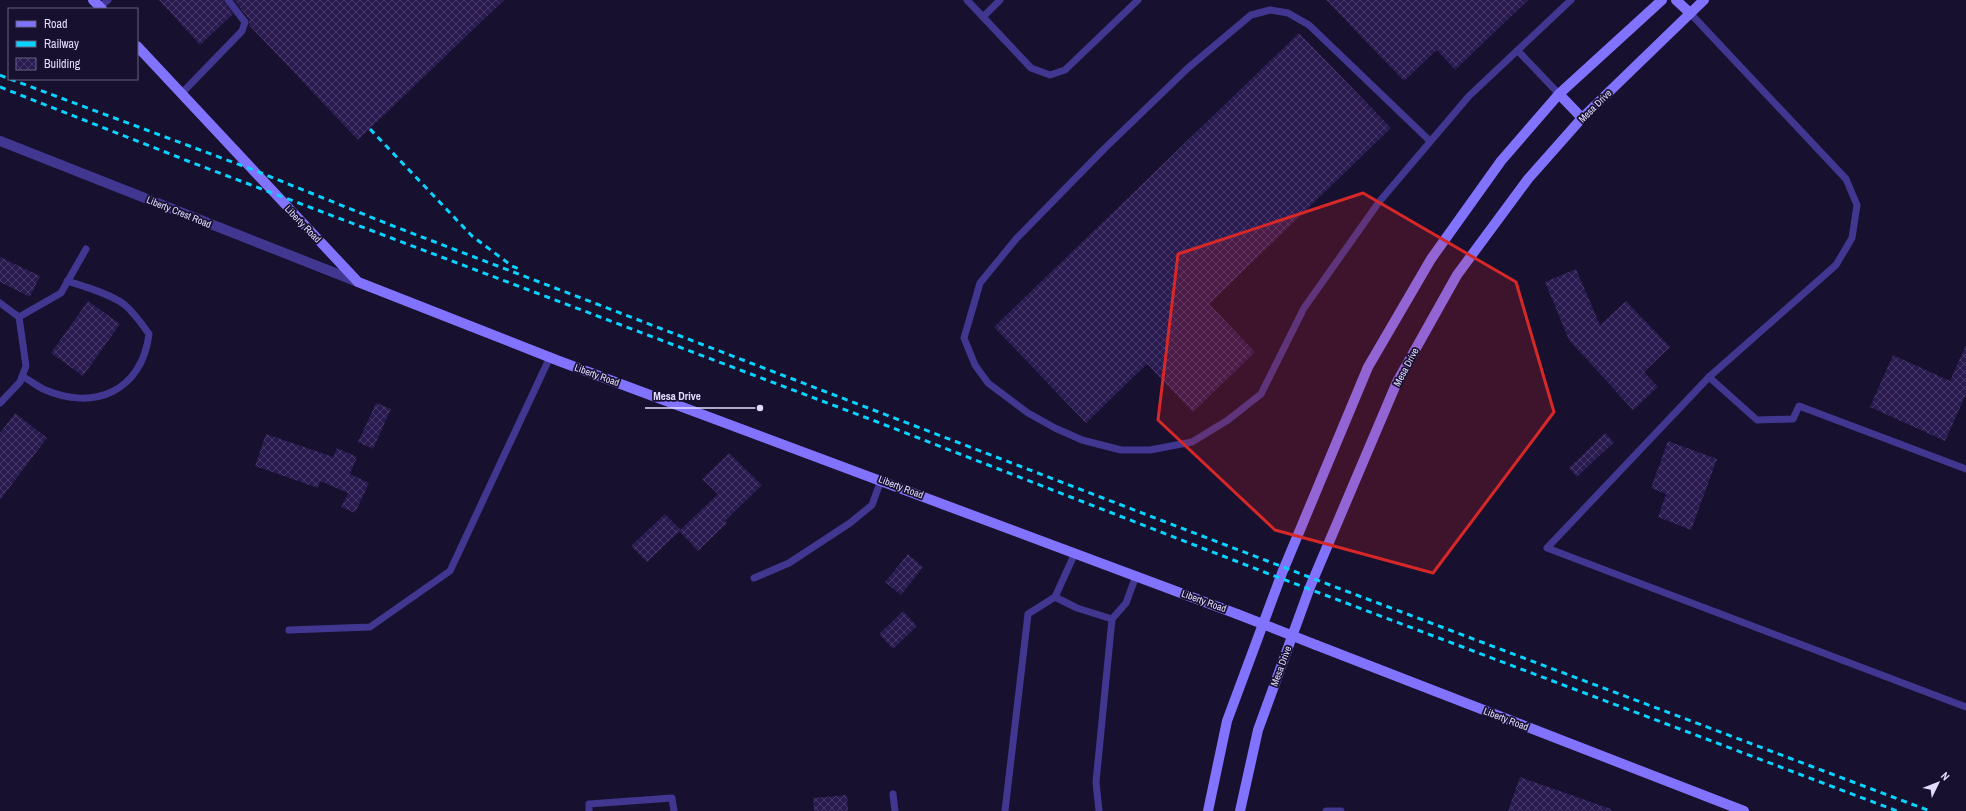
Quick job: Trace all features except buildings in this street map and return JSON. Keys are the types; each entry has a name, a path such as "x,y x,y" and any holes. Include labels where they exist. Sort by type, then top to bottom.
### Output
{"main road":[{"path":"1208,811 1227,721 1281,575 1368,367 1431,259 1501,162 1559,94 1662,0"},
{"path":"1676,0 1690,13"},
{"name":"Mesa Drive","path":"1240,811 1260,722 1310,587 1397,382 1457,275 1528,179 1582,118 1704,0"},
{"name":"Liberty Road","path":"138,47 358,282 550,357 1237,614 1744,811"},
{"path":"1559,94 1582,118"}],"street":[{"name":"Liberty Crest Road","path":"0,141 358,282"}],"lane":[{"path":"98,5 108,0"},
{"path":"181,94 242,31 245,22 228,0"},
{"path":"967,0 1031,68 1050,75 1065,70 1138,0"},
{"path":"983,17 1000,0"},
{"path":"1430,141 1310,24 1288,13 1270,10 1251,15 1188,68 1104,149 1016,239 980,283 964,338 975,365 988,383 1028,413 1082,440 1121,450 1150,450 1192,442 1228,420 1261,394 1304,308 1379,202 1469,96 1571,0"},
{"path":"1690,13 1846,179 1857,205 1852,238 1836,265 1709,377 1547,548 1966,706"},
{"path":"1518,50 1559,94"},
{"path":"19,317 60,294 86,249"},
{"path":"22,376 44,389 74,398 102,396 121,388 131,379 142,363 147,350 149,334 124,304 93,290 67,281"},
{"path":"0,303 19,317 26,366 20,382 0,403"},
{"path":"289,630 370,627 450,571 550,357"},
{"path":"1709,377 1757,420 1793,419 1798,406 1966,469"},
{"path":"754,578 789,563 850,523 872,505 881,480"},
{"path":"1005,811 1028,614 1055,597 1075,553"},
{"path":"1099,811 1096,782 1112,619 1126,603 1136,576"},
{"path":"1055,597 1077,608 1112,619"},
{"path":"893,794 895,811"},
{"path":"589,811 589,804 672,798 674,811"},
{"path":"1326,811 1342,811"}],"highlighted area":[{"path":"1363,193 1516,282 1554,412 1433,573 1275,530 1158,420 1178,254"}],"railway":[{"path":"0,75 8,79"},
{"path":"13,80 251,169 388,224 1330,585 1930,811"},
{"path":"0,87 193,163 867,418 1264,572 1897,811"},
{"path":"370,129 472,236 512,266 519,269"}],"place":[{"name":"Mesa Drive","path":"760,408"}]}
